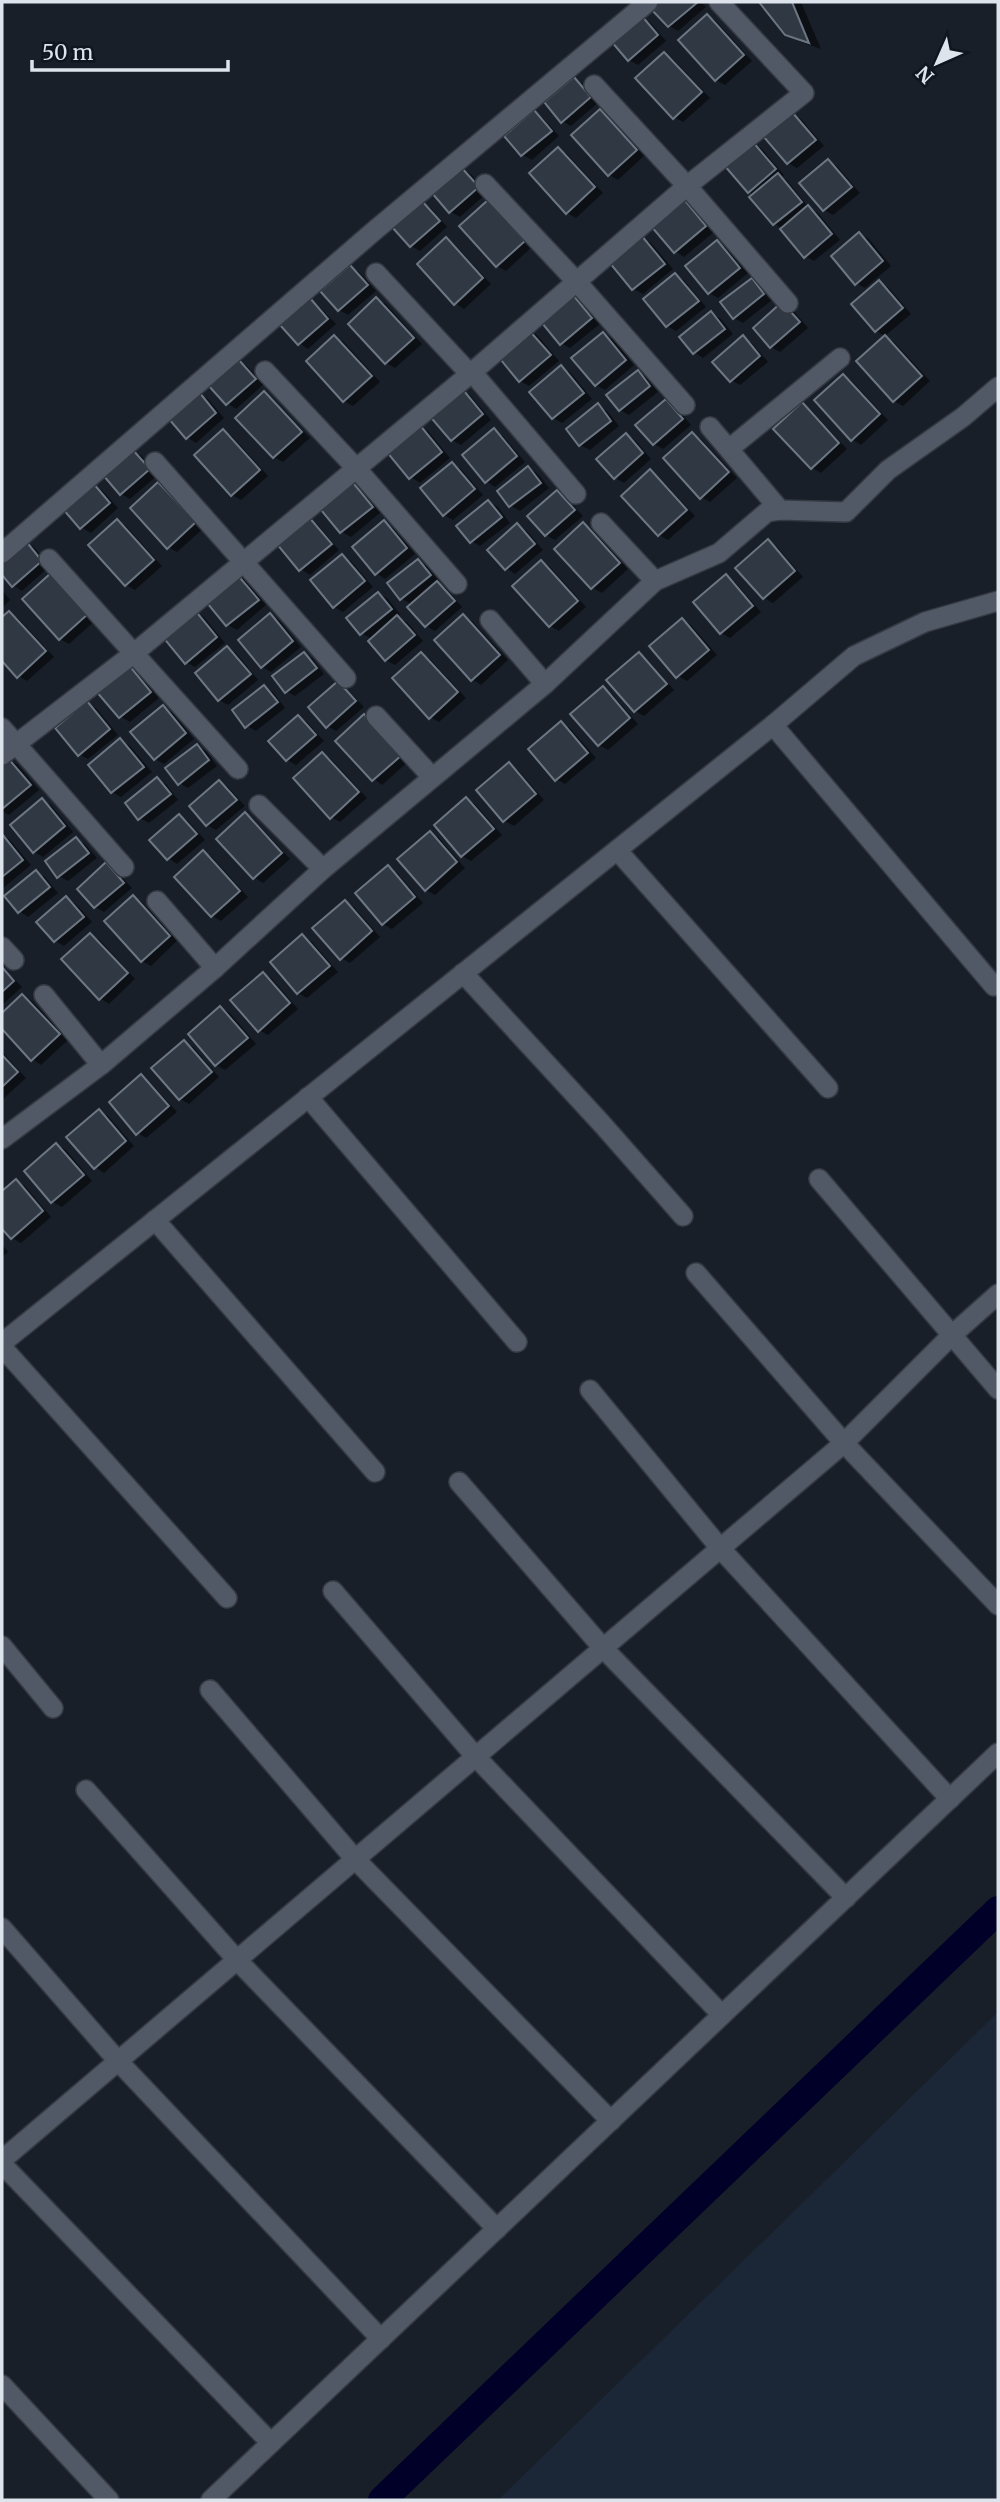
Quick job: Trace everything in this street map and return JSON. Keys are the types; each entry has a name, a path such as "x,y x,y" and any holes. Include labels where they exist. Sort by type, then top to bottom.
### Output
{"street":[{"path":"2,553 374,231 648,2"},
{"path":"9,750 134,654 471,373 687,186 804,93 719,2"},
{"path":"594,85 687,186 788,303"},
{"path":"485,184 576,281 685,405"},
{"path":"376,274 471,373 576,494"},
{"path":"729,449 840,358"},
{"path":"265,371 356,468 457,584"},
{"path":"2,1139 101,1065 215,968 323,869 545,684 655,582 719,553 767,512 846,512 888,470 963,417 998,387"},
{"path":"710,426 780,510"},
{"path":"155,462 346,678"},
{"path":"601,523 655,582"},
{"path":"50,559 238,769"},
{"path":"227,1598 2,1345 854,656 925,622 998,601"},
{"path":"490,620 545,684"},
{"path":"376,716 432,777"},
{"path":"772,725 995,986"},
{"path":"2,728 9,750 124,867"},
{"path":"259,805 323,869"},
{"path":"617,850 828,1088"},
{"path":"157,901 215,968"},
{"path":"463,973 683,1216"},
{"path":"44,995 101,1065"},
{"path":"308,1097 517,1342"},
{"path":"819,1179 998,1389"},
{"path":"155,1220 375,1472"},
{"path":"696,1273 844,1443 998,1605"},
{"path":"271,2443 2,2162 844,1443 951,1336 998,1294"},
{"path":"590,1390 720,1548 950,1799"},
{"path":"458,1482 603,1648 846,1898"},
{"path":"333,1591 476,1756 722,2015"},
{"path":"2,1646 53,1708"},
{"path":"211,1690 355,1859 611,2121"},
{"path":"211,2500 998,1753"},
{"path":"86,1790 237,1960 496,2229"},
{"path":"2,1927 118,2061 381,2339"},
{"path":"2,2385 109,2500"}],"shaded area":[{"path":"998,2012 998,2500 498,2500 532,2467"}],"building":[{"path":"657,2 698,2 668,27 650,8"},
{"path":"759,2 792,2 809,43 785,35"},
{"path":"707,14 744,55 715,81 678,40"},
{"path":"641,15 658,35 628,61 611,41"},
{"path":"664,52 702,92 673,119 635,78"},
{"path":"574,77 591,97 561,123 544,102"},
{"path":"600,109 637,150 608,176 571,135"},
{"path":"534,110 552,131 521,156 504,136"},
{"path":"792,112 816,140 787,164 763,136"},
{"path":"752,141 776,169 748,193 724,165"},
{"path":"558,147 595,187 566,214 529,173"},
{"path":"828,159 852,187 823,211 799,183"},
{"path":"461,167 479,187 449,213 432,193"},
{"path":"778,173 802,202 773,225 749,197"},
{"path":"683,198 706,226 674,253 650,225"},
{"path":"488,200 525,241 496,267 459,226"},
{"path":"422,201 440,221 410,247 392,227"},
{"path":"808,205 832,234 804,258 780,229"},
{"path":"859,232 883,261 855,285 831,256"},
{"path":"641,235 665,264 632,290 609,262"},
{"path":"446,237 483,278 454,305 417,264"},
{"path":"717,240 740,268 708,294 685,266"},
{"path":"350,265 368,285 338,311 320,291"},
{"path":"675,273 699,301 666,327 643,299"},
{"path":"752,278 764,294 733,319 720,302"},
{"path":"879,280 903,308 875,332 851,304"},
{"path":"569,290 592,318 560,345 537,317"},
{"path":"376,297 414,338 385,364 348,324"},
{"path":"310,298 328,319 298,345 280,325"},
{"path":"782,302 800,322 770,348 753,328"},
{"path":"711,311 725,329 693,354 679,337"},
{"path":"527,328 551,355 519,382 496,354"},
{"path":"603,332 626,360 595,386 571,358"},
{"path":"334,335 372,376 343,402 306,361"},
{"path":"743,335 760,356 730,382 712,362"},
{"path":"885,335 922,376 893,402 856,361"},
{"path":"238,359 256,379 226,405 208,385"},
{"path":"561,365 584,393 552,419 529,392"},
{"path":"638,370 650,386 619,411 606,395"},
{"path":"843,374 880,414 851,441 814,400"},
{"path":"460,386 483,414 451,441 427,413"},
{"path":"264,391 302,432 273,458 235,418"},
{"path":"199,392 216,413 186,439 169,419"},
{"path":"666,399 683,419 653,445 635,425"},
{"path":"802,402 839,443 811,469 773,429"},
{"path":"598,403 611,421 579,446 566,429"},
{"path":"419,424 442,452 409,479 386,451"},
{"path":"494,428 517,456 485,483 462,455"},
{"path":"223,429 260,470 231,496 194,455"},
{"path":"692,432 729,472 700,499 663,458"},
{"path":"626,433 643,453 614,479 596,459"},
{"path":"132,449 150,469 120,495 103,475"},
{"path":"452,462 475,489 443,516 420,488"},
{"path":"528,466 541,483 509,507 497,491"},
{"path":"650,469 687,510 658,536 621,496"},
{"path":"350,479 373,507 340,533 317,505"},
{"path":"158,482 196,522 167,549 130,508"},
{"path":"93,483 110,503 80,529 63,509"},
{"path":"557,490 575,510 545,536 527,516"},
{"path":"488,500 502,517 470,543 456,526"},
{"path":"308,516 332,544 299,571 276,543"},
{"path":"117,519 154,560 125,586 88,545"},
{"path":"384,520 407,548 375,575 352,547"},
{"path":"583,522 620,563 591,589 554,549"},
{"path":"517,523 535,544 505,570 487,550"},
{"path":"768,539 795,571 763,599 735,568"},
{"path":"25,540 42,561 12,587 2,575 2,560"},
{"path":"342,554 365,581 333,608 310,580"},
{"path":"418,559 431,575 400,600 387,583"},
{"path":"541,560 578,601 549,627 512,586"},
{"path":"235,572 259,600 226,626 203,598"},
{"path":"51,573 88,614 59,640 22,599"},
{"path":"726,574 753,606 720,634 693,602"},
{"path":"437,581 455,601 425,627 407,607"},
{"path":"378,592 392,609 360,635 346,618"},
{"path":"194,609 217,637 185,664 162,636"},
{"path":"9,611 46,651 17,678 2,661 2,617"},
{"path":"270,613 293,641 261,668 238,640"},
{"path":"463,614 500,655 471,681 434,640"},
{"path":"397,615 415,635 385,661 368,641"},
{"path":"682,618 709,650 676,678 649,646"},
{"path":"227,646 251,674 218,701 195,673"},
{"path":"304,652 317,668 285,693 272,676"},
{"path":"421,652 458,692 429,719 392,678"},
{"path":"639,652 667,684 634,712 606,680"},
{"path":"128,664 151,692 119,718 96,691"},
{"path":"338,681 356,701 326,728 308,707"},
{"path":"264,685 278,702 245,728 232,710"},
{"path":"603,686 630,718 598,746 570,714"},
{"path":"87,701 110,729 78,756 55,728"},
{"path":"163,705 186,733 154,760 130,732"},
{"path":"364,714 402,755 372,781 335,741"},
{"path":"298,715 316,735 286,761 268,741"},
{"path":"561,721 588,753 555,781 528,749"},
{"path":"120,738 144,767 111,793 88,765"},
{"path":"197,744 209,760 178,785 165,768"},
{"path":"322,752 359,792 330,819 293,778"},
{"path":"7,757 31,785 2,809 2,762"},
{"path":"509,762 536,794 503,822 476,790"},
{"path":"157,777 171,794 138,820 125,803"},
{"path":"219,780 237,800 206,826 189,806"},
{"path":"466,797 494,829 461,857 434,825"},
{"path":"42,798 65,826 33,853 10,825"},
{"path":"245,812 282,853 253,879 216,839"},
{"path":"179,814 197,834 167,860 149,840"},
{"path":"430,831 457,862 425,891 397,859"},
{"path":"2,834 23,860 2,877"},
{"path":"76,837 89,853 57,878 45,861"},
{"path":"203,850 240,891 211,917 174,877"},
{"path":"106,862 124,883 94,908 77,889"},
{"path":"388,865 415,897 382,925 355,893"},
{"path":"36,870 50,887 18,913 4,896"},
{"path":"133,895 170,936 141,962 104,921"},
{"path":"66,896 84,917 54,942 36,922"},
{"path":"345,900 372,931 340,960 312,928"},
{"path":"90,933 128,973 99,1000 61,959"},
{"path":"302,934 330,966 297,994 270,962"},
{"path":"2,967 14,981 2,992"},
{"path":"263,972 290,1003 258,1032 230,1000"},
{"path":"22,994 60,1034 31,1061 2,1029 2,1013"},
{"path":"220,1006 248,1038 215,1066 188,1034"},
{"path":"184,1040 212,1072 179,1100 151,1068"},
{"path":"2,1055 18,1072 2,1087"},
{"path":"141,1074 169,1106 136,1135 109,1102"},
{"path":"99,1109 126,1141 94,1169 66,1137"},
{"path":"56,1143 84,1175 51,1203 24,1171"},
{"path":"16,1179 43,1211 11,1239 2,1229 2,1191"}],"waterway":[{"path":"382,2500 998,1910"}]}
